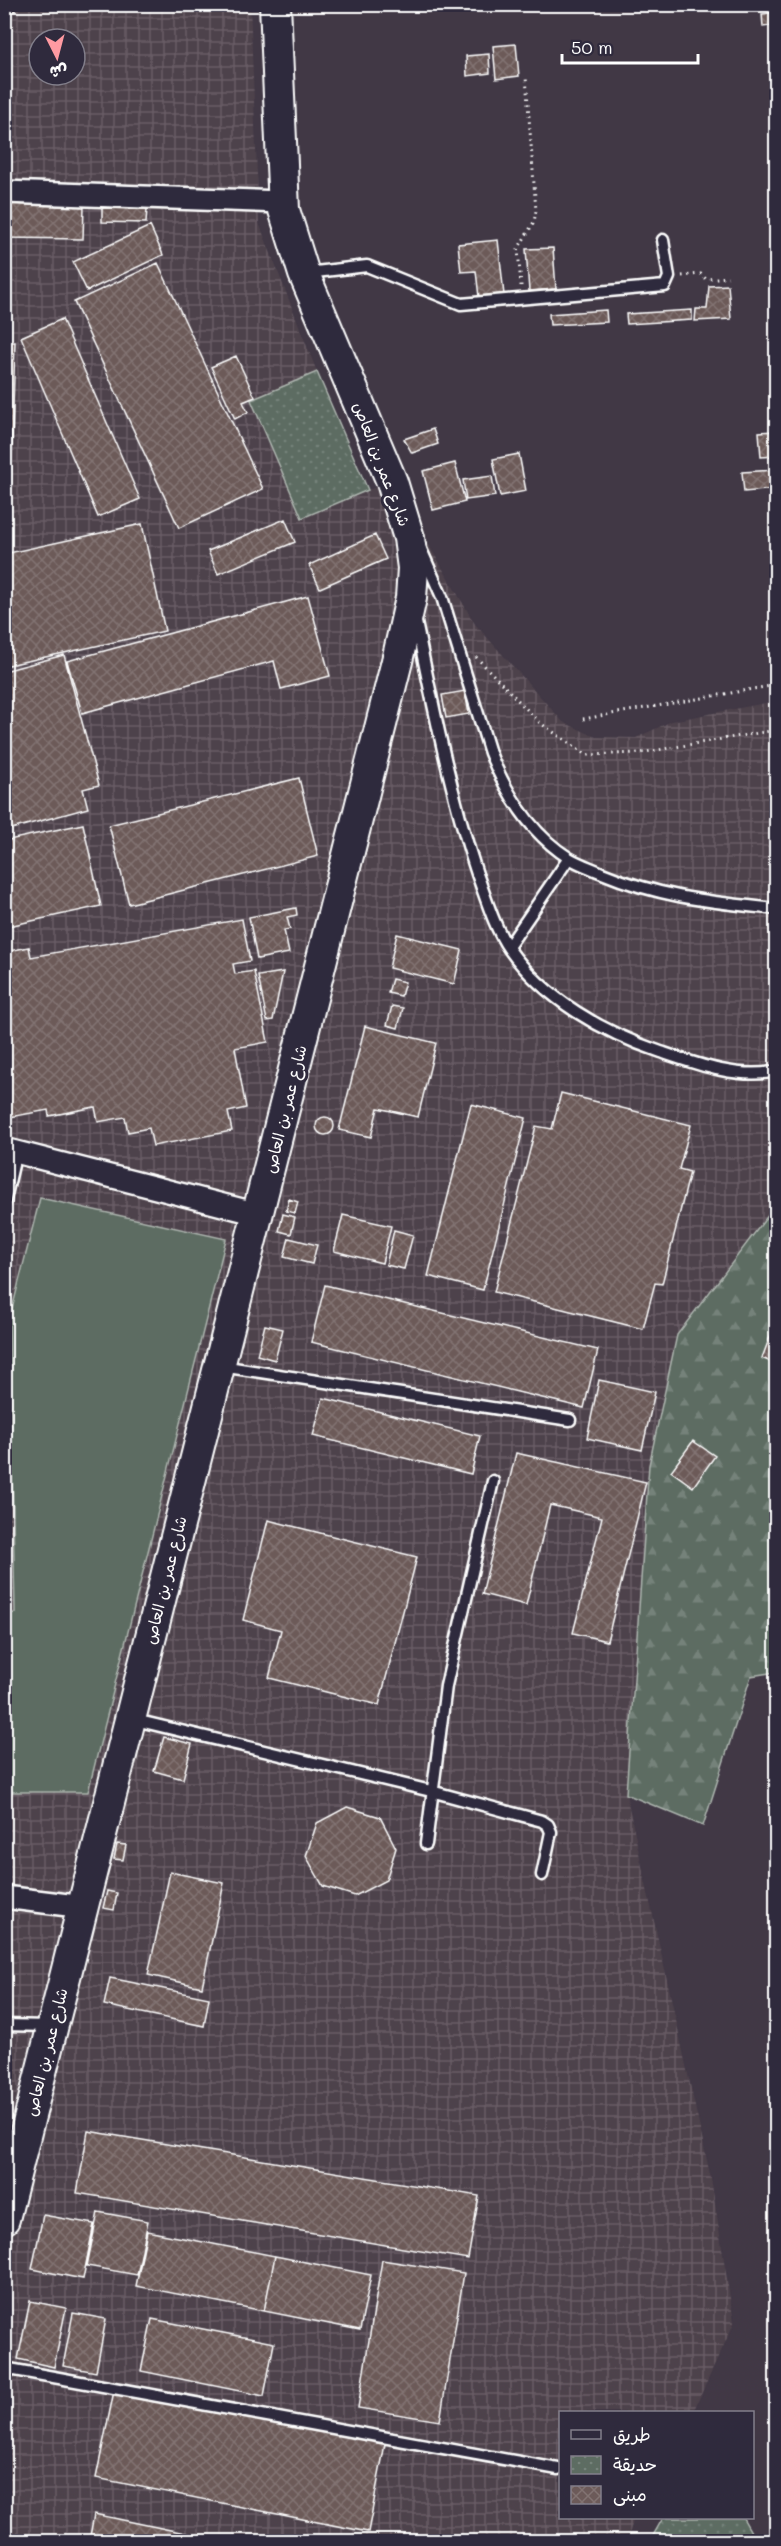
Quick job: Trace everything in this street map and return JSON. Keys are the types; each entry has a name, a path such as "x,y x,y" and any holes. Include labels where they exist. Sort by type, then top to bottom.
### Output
{"street":[{"name":"شارع عمر بن العاص","path":"4,2219 392,684 411,598 412,553 392,482 304,274 282,202 274,4"},
{"path":"4,192 282,202"},
{"path":"10,1150 258,1214"},
{"path":"4,1897 84,1907"}],"lane":[{"path":"304,274 367,266 461,304 665,286 669,277 663,240"},
{"path":"405,524 417,541 435,578 499,776 512,800 527,819 569,858 615,878 664,894 714,903 777,909"},
{"path":"411,598 434,711 460,817 486,901 508,947 544,987 595,1022 623,1037 661,1052 711,1067 753,1073 777,1071"},
{"path":"508,947 569,858"},
{"path":"4,1204 10,1150"},
{"path":"218,1366 570,1420"},
{"path":"426,1844 446,1686 493,1481"},
{"path":"130,1719 431,1791 542,1821 548,1825 551,1832 542,1875"},
{"path":"4,2025 52,2026"},
{"path":"4,2368 558,2469"}],"path":[{"path":"522,299 518,249 534,222 536,211 526,77"},
{"path":"669,277 701,274 706,279 728,277"},
{"path":"454,634 540,723 587,755 640,753 777,730"},
{"path":"582,718 777,685"}],"shaded area":[{"path":"5,5 250,5 259,223 317,372 252,400 302,518 392,482 475,624 563,722 596,737 636,738 672,721 776,701 776,1205 677,1335 649,1465 626,1794 711,2179 734,2323 693,2411 559,2411 559,2519 634,2519 627,2541 5,2542"}],"green space":[{"path":"317,372 368,490 302,518 251,400"},
{"path":"40,1198 226,1239 88,1792 5,1792 5,1614 15,1613 9,1321"},
{"path":"776,1205 776,1672 751,1676 703,1826 626,1794 649,1465 677,1335"},
{"path":"662,2519 744,2519 756,2541 650,2541"}],"building":[{"path":"4,4 15,4 15,11 4,12"},
{"path":"776,12 776,25 763,27 762,14"},
{"path":"516,44 519,76 496,79 493,46"},
{"path":"489,54 490,73 467,76 466,56"},
{"path":"4,204 84,206 83,239 4,238"},
{"path":"102,208 147,209 146,223 102,222"},
{"path":"150,226 163,255 87,291 73,262"},
{"path":"498,240 504,295 479,297 476,271 461,272 458,244"},
{"path":"553,248 556,289 529,291 526,249"},
{"path":"158,263 263,489 179,528 74,302"},
{"path":"728,285 731,319 695,321 696,309 707,309 709,286"},
{"path":"606,310 607,322 550,325 549,314"},
{"path":"692,310 692,320 627,324 626,314"},
{"path":"62,319 140,499 98,517 21,337"},
{"path":"4,342 15,342 9,540 4,540"},
{"path":"236,356 255,397 243,402 248,412 235,419 211,367"},
{"path":"433,429 438,444 412,453 404,439"},
{"path":"775,431 776,456 761,457 759,432"},
{"path":"519,454 526,491 500,496 493,459"},
{"path":"455,463 465,502 433,510 423,471"},
{"path":"776,470 776,489 744,492 742,472"},
{"path":"492,476 495,496 466,500 463,480"},
{"path":"285,519 295,542 218,574 208,551"},
{"path":"142,524 165,631 4,666 4,554"},
{"path":"375,535 386,559 320,588 309,565"},
{"path":"308,596 330,676 281,689 274,661 82,713 67,661"},
{"path":"64,655 99,785 83,789 88,808 4,831 4,671"},
{"path":"465,691 469,714 446,718 442,695"},
{"path":"299,778 318,856 129,904 109,825"},
{"path":"83,824 101,906 4,927 4,841"},
{"path":"296,908 297,915 287,917 290,929 284,930 289,953 257,959 249,917"},
{"path":"242,919 250,961 233,964 235,974 254,971 268,1042 235,1048 246,1108 228,1112 232,1131 153,1146 149,1128 128,1132 125,1117 98,1122 95,1107 49,1116 48,1110 4,1118 4,952 29,947 31,957"},
{"path":"397,934 462,950 454,984 389,968"},
{"path":"283,972 273,1020 267,1021 258,976"},
{"path":"392,979 405,982 401,996 388,993"},
{"path":"392,1006 403,1008 398,1028 387,1025"},
{"path":"365,1026 436,1043 418,1117 378,1108 371,1137 339,1130"},
{"path":"561,1093 691,1125 679,1169 690,1172 662,1284 655,1283 643,1329 494,1292 536,1126 552,1129"},
{"path":"471,1104 526,1118 483,1290 428,1276"},
{"path":"325,1117 331,1120 334,1126 331,1132 325,1135 319,1132 316,1126 319,1120"},
{"path":"289,1199 298,1202 295,1213 286,1211"},
{"path":"283,1214 295,1217 291,1234 279,1231"},
{"path":"343,1215 391,1226 382,1263 334,1251"},
{"path":"394,1230 413,1235 404,1269 386,1265"},
{"path":"289,1238 317,1245 312,1264 284,1257"},
{"path":"325,1285 598,1350 584,1408 311,1342"},
{"path":"265,1325 283,1329 275,1360 257,1355"},
{"path":"774,1326 776,1327 776,1354 773,1363 762,1358"},
{"path":"599,1380 655,1392 642,1450 587,1438"},
{"path":"323,1398 480,1436 471,1474 313,1436"},
{"path":"693,1441 715,1456 693,1487 671,1471"},
{"path":"516,1453 646,1482 607,1641 573,1633 602,1517 550,1505 526,1605 482,1594"},
{"path":"268,1520 417,1557 379,1705 269,1678 281,1630 243,1620"},
{"path":"164,1737 192,1744 183,1779 154,1771"},
{"path":"347,1807 380,1817 396,1848 386,1880 355,1896 323,1886 306,1856 317,1823"},
{"path":"117,1844 126,1845 123,1860 114,1859"},
{"path":"170,1872 224,1883 202,1987 148,1975"},
{"path":"107,1891 117,1893 114,1910 103,1908"},
{"path":"110,1978 209,1998 204,2026 104,2005"},
{"path":"88,2131 479,2196 468,2259 77,2193"},
{"path":"98,2212 148,2221 137,2275 87,2266"},
{"path":"43,2215 94,2224 83,2279 32,2269"},
{"path":"147,2231 275,2256 264,2311 136,2286"},
{"path":"275,2256 371,2275 360,2330 264,2311"},
{"path":"382,2260 464,2273 440,2421 358,2408"},
{"path":"30,2301 66,2308 54,2367 18,2359"},
{"path":"73,2313 106,2319 96,2372 63,2366"},
{"path":"152,2319 274,2343 264,2396 141,2371"},
{"path":"114,2391 385,2444 368,2532 96,2478"},
{"path":"94,2514 228,2542 89,2542"}]}
